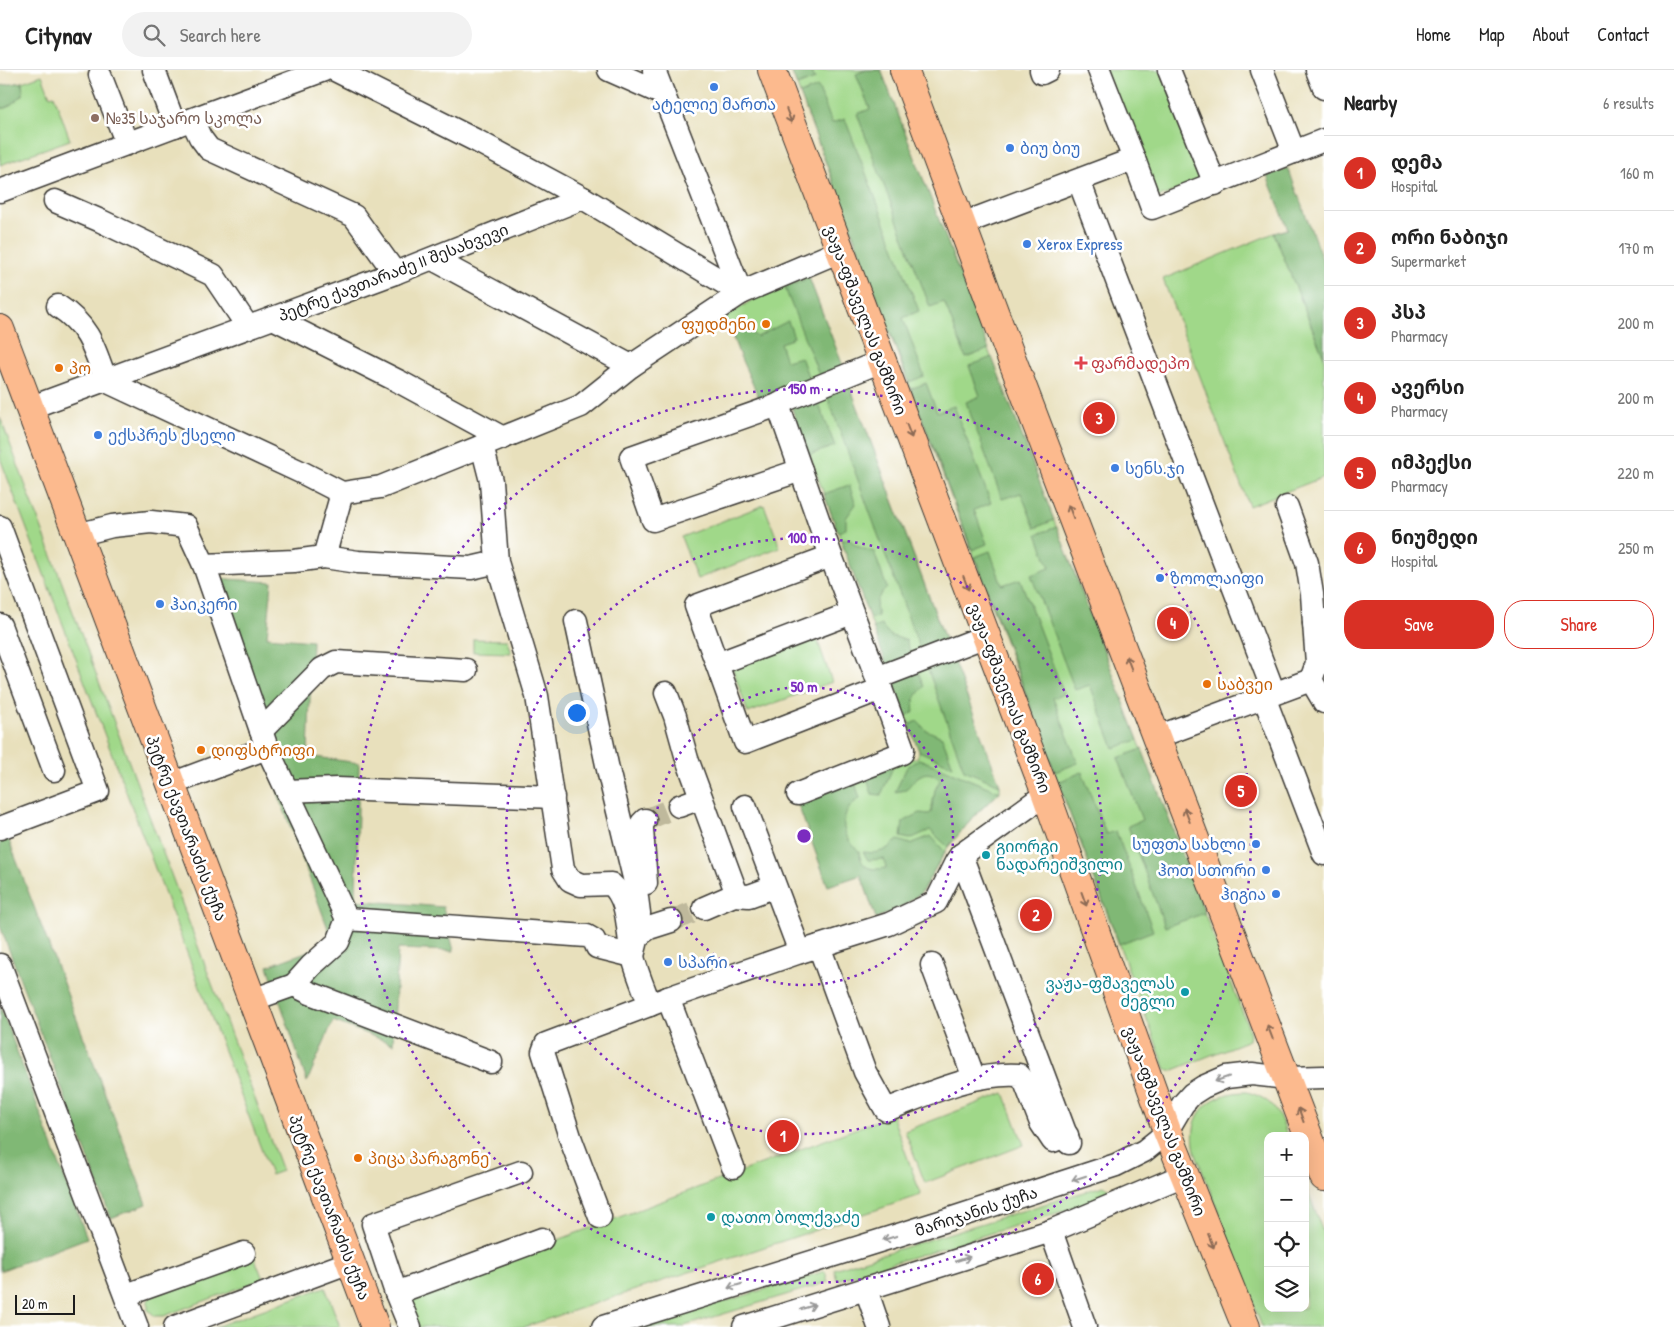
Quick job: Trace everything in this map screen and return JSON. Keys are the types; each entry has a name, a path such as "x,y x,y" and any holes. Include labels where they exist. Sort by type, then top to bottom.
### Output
{"main road":[{"name":"ვაჟა-ფშაველას გამზირი","path":"772,70 1046,794 1167,1131 1246,1327"},
{"path":"904,70 1324,1177"},
{"name":"პეტრე ქავთარაძის ქუჩა","path":"0,329 374,1327"}],"street":[{"path":"154,70 183,123 200,137 209,149 354,216 395,273"},
{"path":"0,191 324,70"},
{"path":"335,70 477,141 583,198 741,293"},
{"path":"609,70 663,94"},
{"path":"654,70 741,293"},
{"path":"1041,70 1042,73 1048,70"},
{"path":"1099,70 1152,208 1324,140"},
{"path":"1169,70 1215,184"},
{"path":"1262,70 1294,152"},
{"path":"1317,70 1324,88"},
{"path":"100,75 127,144"},
{"path":"962,224 1134,159"},
{"path":"1079,181 1269,695 1324,854"},
{"name":"პეტრე ქავთარაძე II შესახვევი","path":"30,408 395,273 583,198"},
{"path":"55,201 213,275 248,327"},
{"path":"58,306 72,315 86,331 106,380 342,493 381,487 581,406 632,366 741,293 840,251"},
{"path":"433,258 632,366"},
{"path":"274,318 400,382 492,442"},
{"path":"801,470 654,520 632,457 778,405 788,398 882,361"},
{"path":"778,405 831,556 903,749 902,753 798,794"},
{"path":"492,442 491,481 497,562 537,696 563,869 570,880 581,885 612,884 618,890 625,907 635,946 733,1167"},
{"path":"324,557 342,493"},
{"path":"1157,737 1310,680 1318,663 1319,621 1312,594 1308,564 1287,507"},
{"path":"77,535 112,526 151,522 186,526 204,565 264,739 347,919 338,942 311,966 294,985 252,1000"},
{"path":"0,527 98,790 0,828"},
{"path":"831,556 696,606 745,742 986,636"},
{"path":"204,565 294,561 324,557 358,562 471,568 497,562"},
{"path":"717,664 852,613"},
{"path":"576,620 608,774 635,882 639,913"},
{"path":"0,625 54,770"},
{"path":"171,784 264,739 322,669 336,662 466,670"},
{"path":"1310,680 1324,702"},
{"path":"666,693 675,716 687,759 735,888 734,895"},
{"path":"287,791 338,789 553,797"},
{"path":"600,1217 571,1140 543,1052 546,1044 809,949 889,924 936,902 961,854 1046,794"},
{"path":"679,806 701,798"},
{"path":"745,806 865,1072 886,1110 974,1078 1006,1074 1020,1075 1025,1082 1041,1122 1053,1141 1068,1139 961,854"},
{"path":"635,946 639,913 645,896 646,877 642,829 642,823 645,820"},
{"path":"704,908 734,895 749,896 768,890"},
{"path":"347,919 587,936 594,940 597,948 635,946"},
{"path":"635,946 648,928 670,920"},
{"path":"0,964 137,1327"},
{"path":"932,965 974,1078"},
{"path":"294,985 319,997 491,1062"},
{"name":"მარიჯანის ქუჩა","path":"603,1327 1116,1165 1144,1151 1159,1139 1167,1131 1183,1104 1192,1094 1226,1077 1239,1074 1264,1074 1287,1078 1324,1077"},
{"path":"1116,1165 1129,1199"},
{"path":"410,1327 396,1292 374,1224 521,1172"},
{"path":"744,1327 1051,1231 1184,1175"},
{"path":"1051,1231 1085,1327"},
{"path":"396,1292 542,1239"},
{"path":"126,1295 244,1253"},
{"path":"175,1327 350,1262"},
{"path":"866,1289 879,1327"}],"green space":[{"path":"791,70 881,70 1247,1024 1250,1034 1249,1040 1171,1071 1166,1070"},
{"path":"791,70 811,70 815,79 797,86"},
{"path":"866,70 881,70 989,349 966,358 944,302 930,307 857,114 870,109 856,74"},
{"path":"1105,70 1161,70 1204,179 1155,199"},
{"path":"42,75 50,96 54,95 70,140 0,165 0,108 6,108 23,95 22,82"},
{"path":"22,82 23,95 6,108 0,108 0,86"},
{"path":"818,87 832,123 845,119 919,311 903,318 924,376 909,382 800,94"},
{"path":"1288,168 1324,264 1324,357 1274,233 1288,229 1267,176"},
{"path":"1274,233 1324,357 1324,477 1249,506 1163,279"},
{"path":"808,275 1000,785 1000,792 978,812 948,847 921,893 876,918 861,875 828,886 796,799 890,763 917,758 919,751 785,389 759,398 724,318 766,291"},
{"path":"809,278 843,366 819,375 785,288"},
{"path":"788,321 794,337 780,343 786,361 801,357 809,379 759,398 733,337 736,332 745,330 757,337"},
{"path":"992,357 1054,520 1035,528 1021,493 1002,499 966,402 980,396 969,366"},
{"path":"926,383 937,412 954,406 991,503 974,510 987,544 972,550 911,389"},
{"path":"849,384 946,642 921,652 826,393"},
{"path":"816,397 835,446 809,455 792,409"},
{"path":"0,417 282,1171 271,1175 0,458"},
{"path":"849,485 856,504 846,518 846,529 838,532 824,494"},
{"path":"764,505 780,547 697,579 681,537"},
{"path":"1057,527 1138,740 1114,748 1090,685 1075,690 1031,575 1050,568 1037,534"},
{"path":"849,538 857,546 874,552 887,588 877,600 878,616 870,619 841,541"},
{"path":"990,551 1002,585 1020,579 1064,694 1053,698 1078,763 1055,772 975,557"},
{"path":"198,577 272,582 267,637 312,641 308,756 359,763 356,900 443,907 454,951 398,949 393,1044 333,1021 307,1082 268,966 333,942"},
{"path":"881,625 891,636 906,640 912,656 887,666 873,628"},
{"path":"816,636 832,682 748,713 732,667"},
{"path":"473,639 507,640 511,653 473,652"},
{"path":"952,657 1000,785 964,770 927,667"},
{"path":"918,671 924,687 915,698 914,712 906,716 894,682"},
{"path":"917,721 926,730 942,737 953,766 919,751 909,725"},
{"path":"1142,749 1205,913 1165,927 1128,826 1142,820 1118,758"},
{"path":"919,759 1000,792 978,812 948,847 930,830 910,839 901,837 903,822 920,813 931,813 935,790 940,780 935,776 925,773 913,781 906,790 895,792 907,767"},
{"path":"893,767 881,795 872,794 865,773"},
{"path":"1082,772 1106,834 1116,831 1153,931 1119,944 1058,782"},
{"path":"853,777 860,798 848,810 844,824 848,838 859,851 864,865 875,869 886,868 884,859 868,860 863,852 874,853 882,851 898,840 910,844 931,836 945,852 921,893 899,909 876,918 861,875 828,886 796,799"},
{"path":"0,817 147,1204 111,1218 0,926"},
{"path":"0,1006 87,1238 0,1271"},
{"path":"1247,1092 1263,1098 1278,1113 1286,1132 1264,1132 1264,1312 1309,1312 1309,1195 1324,1235 1324,1327 1262,1327 1195,1151 1193,1138 1198,1116 1204,1107 1222,1096"},
{"path":"1004,1093 1024,1145 925,1183 905,1131"},
{"path":"892,1115 921,1195 524,1327 415,1327 403,1298"},
{"path":"1103,1186 1108,1188 1109,1193 1106,1198 837,1280 834,1269"},
{"path":"254,1256 263,1279 164,1316 155,1316 148,1310 150,1297"},
{"path":"825,1271 828,1282 681,1327 641,1327"},
{"path":"325,1287 340,1327 215,1327"}],"tunnel":[{"path":"645,820 679,806"},
{"path":"671,921 704,908"}],"place":[{"name":"ატელიე მართა","path":"714,87"},
{"name":"№35 საჯარო სკოლა","path":"95,118"},
{"name":"ბიუ ბიუ","path":"1010,148"},
{"name":"Xerox Express","path":"1027,244"},
{"name":"ფუდმენი","path":"766,324"},
{"name":"ფარმადეპო","path":"1081,363"},
{"name":"პო","path":"59,368"},
{"name":"პსპ","path":"1099,418"},
{"name":"ექსპრეს ქსელი","path":"98,435"},
{"name":"სენს.ჯი","path":"1115,468"},
{"name":"ზოოლაიფი","path":"1160,578"},
{"name":"ჰაიკერი","path":"160,604"},
{"name":"ავერსი","path":"1173,623"},
{"name":"საბვეი","path":"1207,684"},
{"name":"დიფსტრიფი","path":"201,750"},
{"name":"იმპექსი","path":"1241,791"},
{"name":"სუფთა სახლი","path":"1256,844"},
{"name":"გიორგი ნადარეიშვილი","path":"986,855"},
{"name":"ჰოთ სთორი","path":"1266,870"},
{"name":"ჰიგია","path":"1276,894"},
{"name":"ორი ნაბიჯი","path":"1036,915"},
{"name":"სპარი","path":"668,962"},
{"name":"ვაჟა-ფშაველას ძეგლი","path":"1185,992"},
{"name":"დემა","path":"783,1136"},
{"name":"პიცა პარაგონე","path":"358,1158"},
{"name":"დათო ბოლქვაძე","path":"711,1217"},
{"name":"ნიუმედი","path":"1038,1279"}]}
